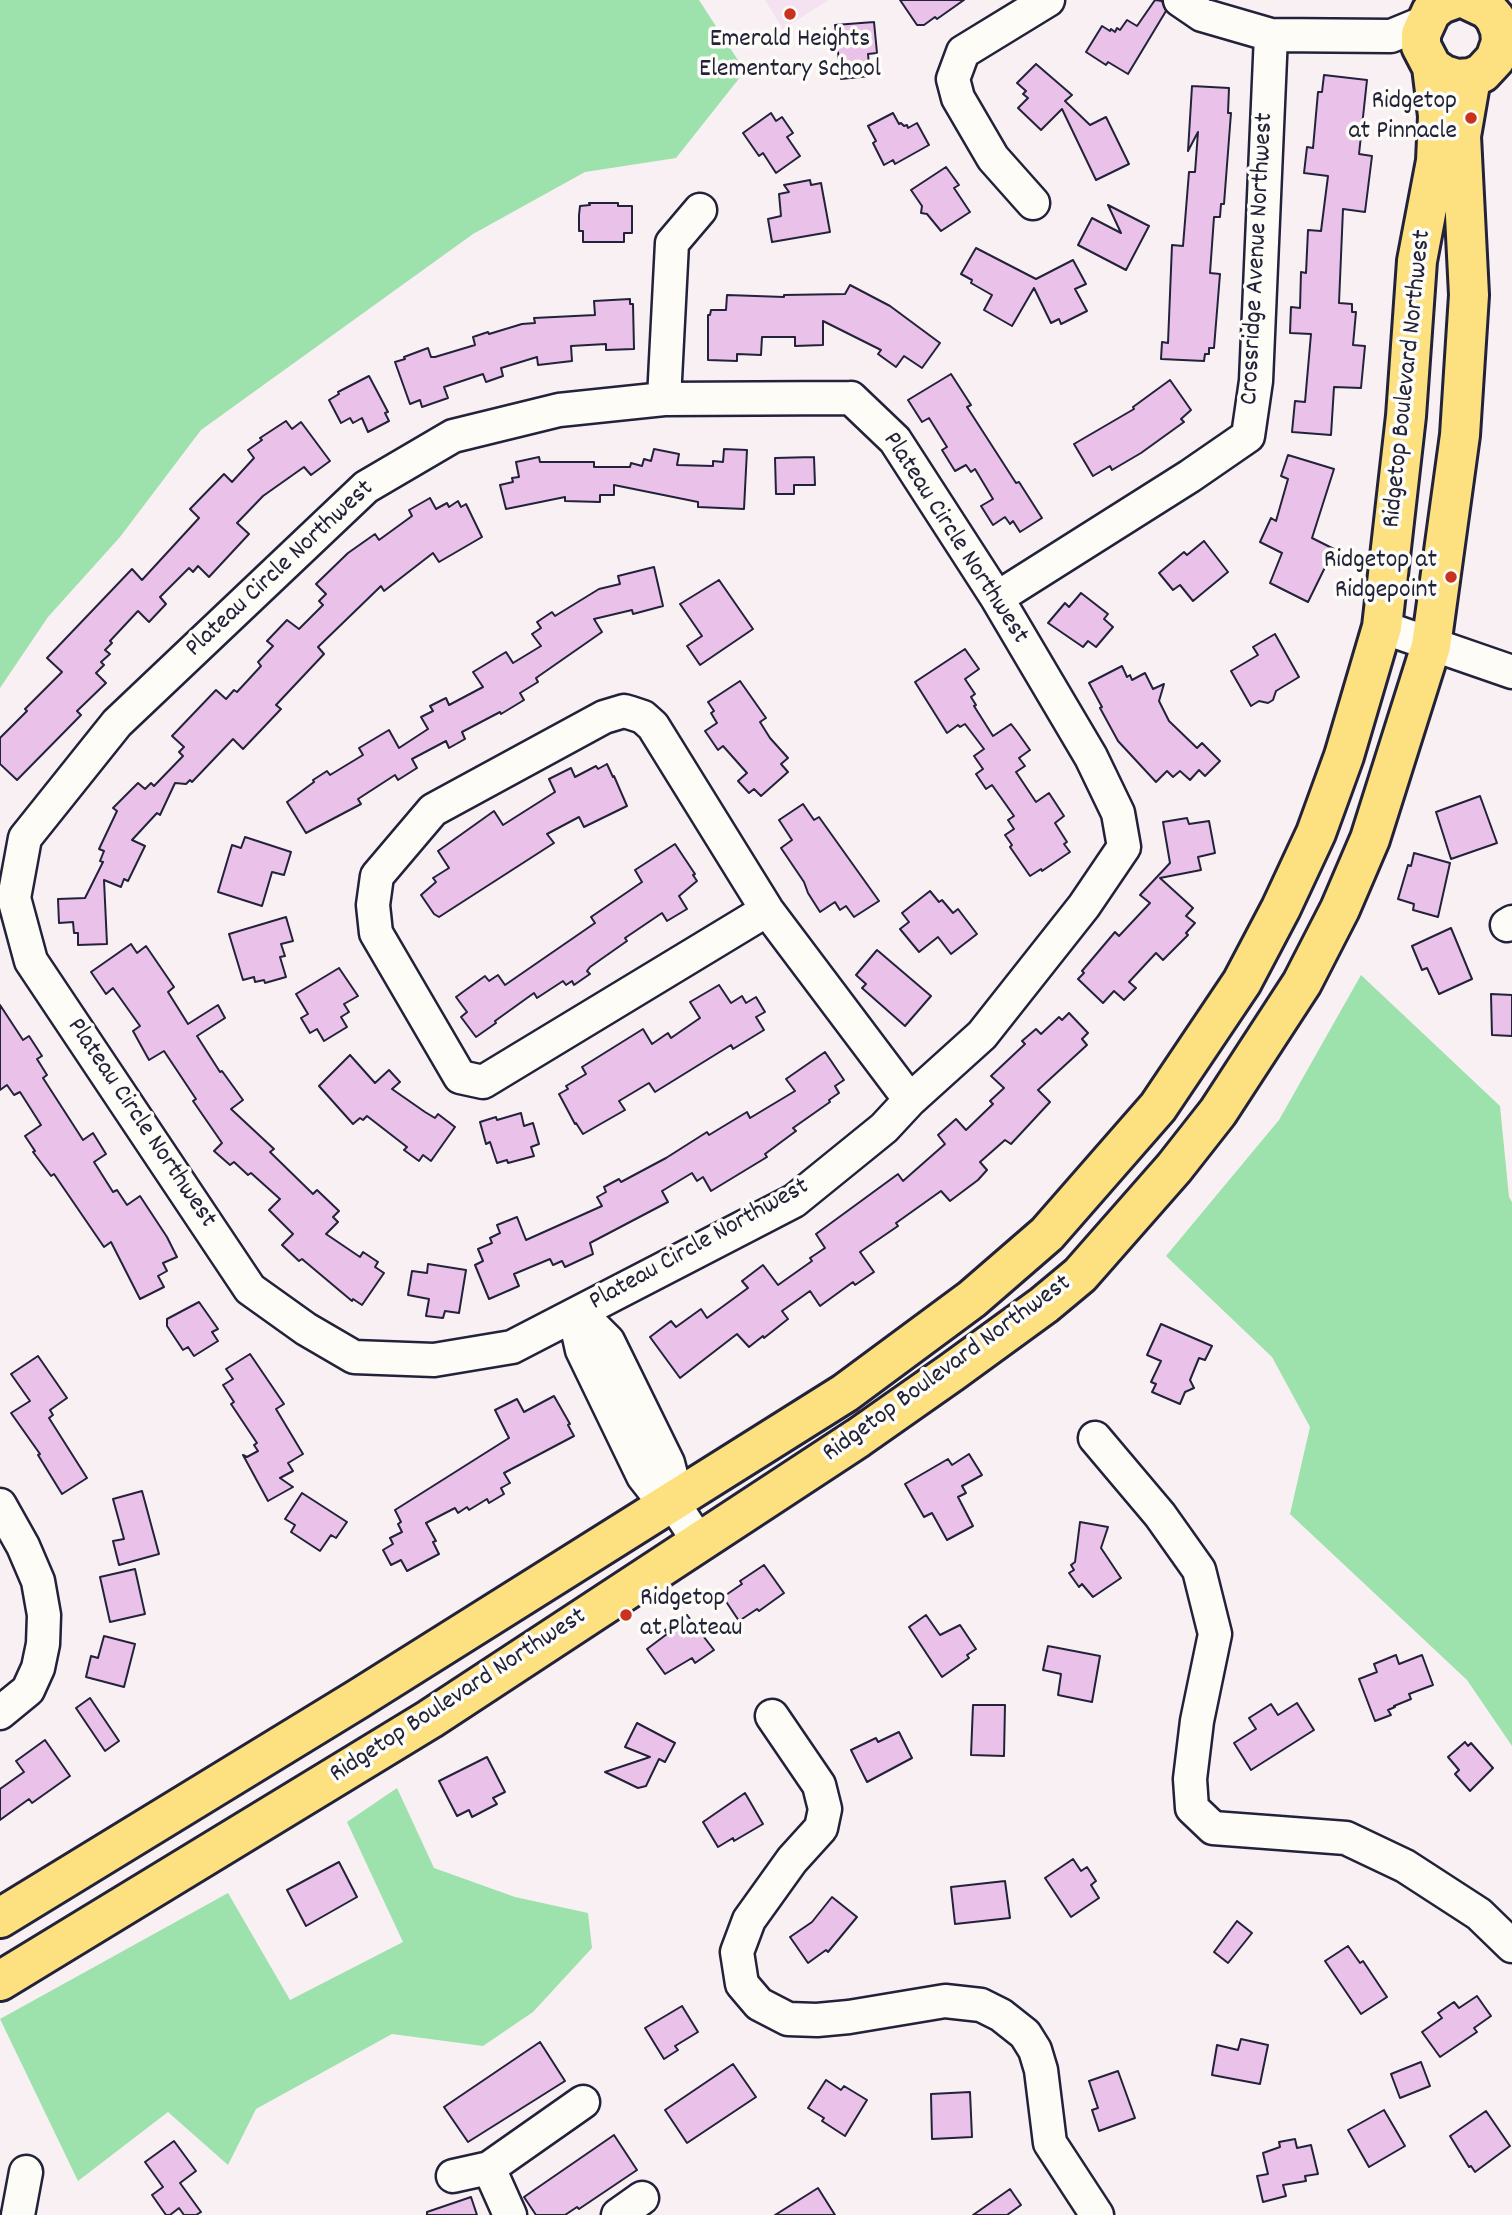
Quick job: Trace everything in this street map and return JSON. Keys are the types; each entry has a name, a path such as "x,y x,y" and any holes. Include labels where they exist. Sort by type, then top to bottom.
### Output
{"main road":[{"name":"Ridgetop Boulevard Northwest","path":"0,1919 845,1393 972,1299 1047,1234 1158,1107 1242,982 1310,846 1344,756 1382,627 1406,416 1416,261 1436,161 1438,116 1462,29"},
{"name":"Ridgetop Boulevard Northwest","path":"0,1981 430,1719 859,1438 1044,1305 1080,1275 1174,1168 1218,1112 1302,983 1339,909 1370,839 1432,646 1461,423 1469,295 1461,135 1462,29"},
{"path":"129,1903 147,1860 269,1754"}],"street":[{"path":"1033,203 993,158 958,98 953,79 963,52 1048,0"},
{"path":"1180,0 1202,15 1270,35 1462,29"},
{"name":"Crossridge Avenue Northwest","path":"997,598 1190,476 1248,436 1256,381 1270,35"},
{"path":"664,399 673,243 700,210"},
{"name":"Plateau Circle Northwest","path":"851,398 895,440 997,598 1091,757 1118,813 1124,847 1084,906 982,1035 910,1100 884,1128 793,1200 512,1347 434,1360 354,1357 306,1329 250,1289 31,961 14,898 25,838 117,723 366,487 453,436 559,410 664,399 851,398"},
{"path":"1382,627 1512,672"},
{"path":"767,910 484,1082 460,1077 376,933 373,905 377,876 433,810 604,717 624,711 643,717 653,726 767,910 910,1100"},
{"name":"Plateau Circle Northwest","path":"580,1313 608,1340 668,1463 673,1482 672,1501 699,1542"},
{"path":"1095,1438 1160,1515 1199,1570 1215,1634 1196,1732 1190,1779 1192,1808 1213,1828 1346,1838 1416,1873 1479,1914 1512,1946"},
{"path":"0,1506 23,1546 38,1581 44,1615 43,1644 33,1679 28,1690 0,1713"},
{"path":"772,1716 819,1784 825,1808 821,1828 792,1860 749,1920 737,1952 742,1984 759,2004 788,2019 849,2017 945,2001 981,2005 1001,2015 1025,2034 1035,2050 1041,2070 1050,2143 1097,2215"},
{"path":"453,2176 489,2168 583,2102"},
{"path":"489,2168 510,2215"},
{"path":"18,2215 26,2172"}],"shaded area":[{"name":"Emerald Heights Elementary School","path":"765,0 829,0 783,29"}],"green space":[{"path":"0,0 699,0 745,71 676,158 585,172 473,234 201,430 120,537 48,617 0,688"},
{"path":"1361,975 1500,1106 1509,1197 1512,1202 1512,1746 1467,1680 1290,1514 1310,1427 1272,1357 1166,1256 1279,1120"},
{"path":"397,1788 434,1868 515,1897 588,1913 592,1948 533,2012 483,2046 392,2034 256,2109 228,2165 168,2112 78,2181 0,2019 228,1893 290,2000 403,1942 347,1822"}],"building":[{"path":"900,0 964,0 937,19 935,17 924,25 917,25"},
{"path":"1155,0 1162,1 1166,11 1128,74 1108,62 1106,65 1086,52 1102,26 1115,32 1117,28 1120,30 1127,20 1137,26"},
{"path":"874,22 877,53 868,54 870,76 841,79 835,25"},
{"path":"1036,64 1072,95 1065,101 1090,125 1106,117 1129,164 1096,180 1062,109 1041,130 1018,108 1028,98 1023,94 1026,91 1017,83"},
{"path":"1324,75 1367,80 1359,154 1372,156 1365,212 1343,209 1339,303 1352,304 1352,312 1356,312 1353,345 1365,346 1361,388 1334,387 1331,435 1292,432 1295,401 1305,402 1311,334 1290,333 1291,307 1300,308 1301,272 1306,273 1308,230 1321,231 1328,176 1304,173 1307,147 1313,148 1318,92 1322,92"},
{"path":"1192,86 1229,88 1228,113 1231,113 1224,204 1221,204 1220,217 1214,217 1210,273 1220,274 1214,348 1209,348 1209,354 1205,354 1204,361 1161,359 1162,342 1168,343 1172,245 1183,246 1189,172 1195,172 1198,132 1188,151"},
{"path":"771,113 776,121 782,117 793,133 787,137 800,156 776,173 763,153 759,156 743,133"},
{"path":"893,113 899,124 907,125 908,128 917,123 929,145 895,164 893,160 884,165 868,126"},
{"path":"946,167 959,185 954,188 970,212 941,231 927,214 921,213 922,206 911,190"},
{"path":"810,180 811,185 821,183 830,232 772,242 768,219 781,216 779,194 789,192 784,185"},
{"path":"589,203 632,206 632,233 624,233 624,242 583,242 583,231 579,231 580,206 590,205"},
{"path":"1108,205 1149,226 1126,270 1078,245 1092,218 1121,233"},
{"path":"976,248 1036,279 1073,260 1086,284 1075,289 1087,311 1061,324 1059,319 1051,323 1034,288 1012,326 984,310 992,295 961,274"},
{"path":"850,285 890,306 940,343 922,368 904,356 896,367 878,354 881,350 823,321 823,345 795,346 795,337 762,337 761,355 737,354 737,361 708,360 708,315 711,310 726,310 727,295 784,297 845,294"},
{"path":"630,299 630,304 633,304 634,349 606,350 606,344 571,346 572,361 538,365 537,357 501,368 503,376 486,382 483,374 444,387 448,398 422,407 420,400 410,404 395,362 405,359 404,357 428,348 431,357 435,357 475,345 473,337 535,323 534,318 595,315 594,301"},
{"path":"951,374 971,405 967,407 1042,518 1020,532 1013,521 1010,524 1005,517 993,525 981,506 993,499 975,469 971,472 966,465 955,471 942,450 947,447 929,418 922,422 908,400"},
{"path":"369,376 388,412 385,413 389,421 368,432 362,418 353,423 350,418 341,423 329,400 339,394 338,392"},
{"path":"1170,380 1191,410 1181,419 1184,422 1141,453 1112,470 1110,466 1093,476 1074,444 1134,409 1133,407"},
{"path":"286,421 292,429 301,422 330,461 311,475 304,467 263,496 237,523 249,534 209,577 198,566 193,572 189,568 160,597 166,604 149,622 138,611 105,650 110,654 101,662 104,665 96,673 106,683 77,711 81,715 17,780 0,764 0,738 62,672 47,658 132,569 142,580 199,518 190,509 224,474 232,482 254,458 248,450 262,440 260,438"},
{"path":"654,449 679,454 677,465 713,466 713,461 723,462 724,449 747,450 744,509 698,507 698,502 614,485 614,495 600,495 600,502 565,501 565,497 506,509 500,485 513,482 512,478 519,477 516,462 539,457 540,462 594,462 594,467 630,467 631,463 642,466 644,459 651,461"},
{"path":"1288,455 1334,469 1312,538 1334,549 1308,602 1270,583 1282,553 1260,542 1271,518 1276,521 1288,479 1281,476"},
{"path":"814,457 815,485 794,485 794,494 776,494 775,458"},
{"path":"430,498 436,509 447,503 449,507 458,501 461,507 466,504 482,537 439,562 433,553 384,591 381,586 318,647 324,654 276,705 281,709 243,749 233,739 192,782 190,780 186,784 175,783 160,815 157,813 132,840 145,846 128,881 124,879 121,887 104,880 107,944 78,945 78,933 74,933 73,922 59,923 58,899 85,898 103,862 100,861 104,851 99,849 117,811 113,808 138,783 145,789 151,783 154,786 183,756 179,752 184,747 172,736 216,690 226,699 234,690 237,692 261,666 258,662 273,646 267,641 287,620 299,629 323,605 319,601 326,594 316,584 348,553 375,534 379,540 412,516 409,510"},
{"path":"1204,541 1228,572 1193,601 1180,585 1173,590 1159,573 1184,552 1187,555"},
{"path":"654,567 663,606 633,614 632,610 594,619 602,632 536,678 538,682 520,693 524,700 462,732 465,739 449,748 446,741 412,759 417,768 398,780 395,775 358,799 361,804 306,833 287,802 314,782 313,780 327,771 330,775 363,755 359,748 389,730 399,748 428,729 421,717 433,711 430,706 446,698 449,705 483,687 473,672 506,652 513,663 541,646 532,634 541,628 537,622 552,612 555,616 599,589 620,584 618,576"},
{"path":"719,580 753,629 700,665 687,646 702,636 680,604"},
{"path":"1081,593 1108,614 1104,619 1113,627 1096,647 1088,641 1083,647 1048,623 1065,603 1069,607"},
{"path":"1275,634 1299,677 1276,691 1273,700 1268,703 1259,701 1251,706 1231,671 1258,655 1253,647"},
{"path":"965,649 979,669 965,679 975,694 971,697 976,705 974,706 993,736 1011,724 1030,750 1019,758 1025,766 1016,772 1036,802 1049,793 1064,816 1055,823 1070,852 1030,876 1005,835 1014,829 1008,820 1014,816 992,785 986,789 976,774 983,769 974,756 984,749 965,724 960,727 958,725 947,733 915,682"},
{"path":"1122,666 1127,677 1130,675 1132,680 1145,673 1153,689 1164,684 1159,701 1169,721 1197,748 1202,743 1220,761 1205,776 1199,770 1190,780 1180,771 1173,777 1167,771 1156,782 1118,741 1089,683"},
{"path":"740,681 766,718 760,722 788,758 781,764 788,772 761,796 754,789 749,793 738,781 747,773 723,746 718,750 705,731 717,723 708,702"},
{"path":"607,764 627,806 584,827 579,817 547,834 554,843 439,917 434,914 421,895 436,882 433,878 449,868 438,851 494,811 503,825 555,792 549,779 571,768 575,777 596,766 598,769"},
{"path":"1480,796 1497,843 1451,859 1436,812"},
{"path":"803,804 814,820 819,817 879,901 854,917 846,906 840,910 835,902 820,912 781,848 792,840 779,820"},
{"path":"1187,818 1189,824 1209,821 1215,853 1198,857 1201,870 1160,878 1193,908 1186,916 1195,923 1186,933 1188,935 1163,960 1156,953 1129,982 1136,988 1124,1000 1114,991 1103,1003 1078,979 1115,932 1119,936 1150,903 1140,895 1170,863 1163,822"},
{"path":"245,837 291,852 284,875 272,872 262,906 218,892 232,845 241,848"},
{"path":"675,844 697,881 679,896 687,909 667,921 662,913 625,938 627,941 590,967 587,971 590,974 574,985 572,981 566,985 563,981 537,998 534,993 476,1037 461,1017 467,1012 456,997 485,976 489,981 498,975 505,985 595,923 591,917 642,882 635,870"},
{"path":"1414,853 1450,863 1438,917 1413,910 1414,904 1398,899"},
{"path":"930,891 953,913 958,909 977,934 951,954 938,937 919,952 900,929 909,922 902,913"},
{"path":"286,917 293,941 281,944 285,956 280,957 286,977 265,983 264,980 255,982 254,977 243,980 229,934"},
{"path":"1451,928 1472,979 1439,994 1427,968 1422,970 1412,946"},
{"path":"131,944 137,953 146,946 174,987 168,992 188,1024 218,1005 225,1018 197,1036 220,1072 222,1071 243,1100 231,1109 274,1149 270,1152 313,1194 317,1190 339,1211 333,1217 338,1222 326,1234 360,1257 363,1252 378,1262 375,1267 384,1273 362,1305 353,1299 352,1301 282,1245 293,1234 269,1210 280,1199 251,1173 248,1175 234,1162 230,1165 214,1151 222,1143 193,1101 196,1099 164,1051 149,1060 133,1031 140,1026 113,988 106,994 91,972"},
{"path":"877,950 931,996 905,1026 862,988 866,984 856,975"},
{"path":"339,968 358,996 344,1004 349,1012 341,1017 347,1027 324,1041 317,1029 310,1033 301,1018 308,1014 296,994"},
{"path":"719,985 731,1003 742,996 746,1003 756,997 765,1012 756,1017 764,1030 733,1049 731,1045 655,1092 649,1083 619,1101 625,1110 583,1134 559,1094 568,1089 566,1086 586,1074 582,1067 643,1029 652,1044 668,1033 671,1038 700,1018 690,1002"},
{"path":"1491,994 1512,995 1512,1036 1492,1035"},
{"path":"0,1005 23,1040 29,1036 42,1056 37,1059 47,1075 43,1078 83,1140 93,1133 106,1154 94,1162 113,1192 117,1190 127,1205 140,1196 167,1237 177,1257 163,1263 167,1271 158,1276 164,1287 140,1299 111,1242 104,1247 54,1174 51,1176 33,1152 35,1151 25,1136 41,1125 20,1092 14,1095 7,1085 0,1090"},
{"path":"1069,1013 1088,1033 1082,1039 1087,1045 1038,1090 1050,1102 1011,1144 1005,1140 980,1162 987,1170 978,1180 950,1201 941,1191 860,1252 874,1272 855,1285 853,1282 820,1306 810,1291 782,1311 788,1319 764,1338 763,1336 749,1347 737,1334 680,1378 650,1337 671,1321 676,1327 701,1309 707,1318 748,1288 742,1281 763,1265 778,1285 812,1261 810,1258 825,1248 816,1234 898,1174 903,1181 945,1144 938,1135 956,1119 966,1130 993,1104 990,1101 1004,1088 991,1076 1025,1044 1022,1041 1036,1029 1041,1034 1059,1017 1062,1020"},
{"path":"825,1052 844,1080 835,1086 839,1093 793,1128 796,1131 765,1154 767,1157 711,1191 703,1177 697,1181 692,1173 662,1191 668,1202 590,1243 593,1254 565,1267 562,1261 553,1265 550,1259 514,1274 519,1286 489,1299 475,1265 483,1261 478,1249 492,1243 490,1238 500,1233 497,1225 517,1217 526,1240 602,1206 597,1197 606,1192 604,1187 619,1179 621,1182 747,1112 750,1118 795,1091 786,1079"},
{"path":"350,1055 375,1083 389,1070 400,1082 392,1089 425,1112 435,1118 438,1114 455,1127 431,1161 423,1155 419,1161 404,1150 407,1147 367,1116 353,1124 319,1086"},
{"path":"521,1113 524,1126 533,1123 539,1144 531,1147 534,1156 497,1163 490,1142 486,1144 480,1122"},
{"path":"428,1264 466,1270 459,1313 445,1311 443,1318 426,1316 429,1299 408,1295 412,1271 427,1273"},
{"path":"199,1302 218,1329 212,1332 218,1341 194,1356 188,1347 183,1350 167,1326 167,1319"},
{"path":"1161,1324 1212,1346 1205,1360 1199,1358 1190,1380 1194,1388 1185,1392 1180,1404 1152,1392 1156,1384 1151,1382 1161,1361 1147,1355"},
{"path":"250,1354 284,1404 276,1409 303,1454 288,1463 293,1471 280,1478 293,1487 268,1501 243,1455 247,1457 258,1451 254,1445 257,1443 231,1404 234,1402 223,1385 233,1379 226,1369"},
{"path":"38,1356 67,1398 50,1410 53,1415 49,1418 87,1478 62,1494 38,1455 40,1454 11,1413 30,1401 11,1374"},
{"path":"554,1396 574,1436 504,1473 510,1483 501,1488 504,1494 489,1503 487,1499 458,1513 455,1508 426,1523 436,1541 433,1542 439,1554 407,1571 401,1560 391,1565 383,1550 393,1544 390,1538 402,1532 395,1510 509,1438 495,1410 517,1399 524,1412"},
{"path":"969,1454 982,1475 962,1486 966,1493 958,1497 973,1526 947,1540 932,1513 924,1517 905,1484 948,1459 952,1465"},
{"path":"142,1491 159,1554 119,1565 113,1541 124,1539 113,1499"},
{"path":"302,1493 347,1522 336,1538 331,1535 320,1551 291,1532 295,1525 285,1519"},
{"path":"1080,1522 1108,1527 1101,1548 1121,1578 1093,1597 1082,1584 1079,1587 1069,1573 1074,1570 1071,1565 1075,1562"},
{"path":"764,1565 784,1593 739,1621 723,1597 742,1584 740,1581"},
{"path":"135,1569 145,1614 110,1622 100,1577"},
{"path":"687,1615 714,1650 695,1663 692,1658 665,1674 647,1649 667,1634 665,1630"},
{"path":"926,1615 940,1635 960,1625 976,1649 967,1655 969,1658 942,1677 909,1627"},
{"path":"104,1636 135,1644 124,1687 86,1677 91,1656 98,1658"},
{"path":"1048,1646 1100,1656 1092,1702 1058,1695 1061,1674 1043,1670"},
{"path":"1396,1655 1399,1664 1422,1655 1433,1685 1409,1694 1411,1699 1388,1710 1391,1715 1375,1721 1359,1679 1377,1672 1374,1664"},
{"path":"90,1698 119,1741 105,1751 76,1708"},
{"path":"1297,1703 1314,1730 1251,1770 1234,1743 1256,1729 1249,1718 1271,1704 1278,1715"},
{"path":"973,1705 1005,1705 1004,1756 971,1755"},
{"path":"637,1723 675,1743 665,1762 659,1759 646,1786 638,1788 605,1772 650,1757 625,1747"},
{"path":"899,1732 912,1758 867,1782 851,1750 876,1738 878,1742"},
{"path":"45,1740 70,1776 32,1803 29,1799 0,1820 0,1789 24,1772 16,1761"},
{"path":"1465,1742 1468,1746 1471,1743 1493,1768 1470,1791 1455,1774 1459,1770 1448,1757"},
{"path":"487,1757 505,1792 493,1798 497,1804 472,1817 469,1810 457,1816 439,1781"},
{"path":"745,1793 763,1824 718,1847 703,1822"},
{"path":"1073,1859 1081,1871 1087,1867 1096,1881 1091,1885 1099,1898 1071,1917 1045,1878"},
{"path":"339,1862 357,1897 306,1926 287,1890"},
{"path":"1005,1881 1010,1918 955,1924 951,1887"},
{"path":"832,1897 857,1917 828,1952 826,1950 808,1963 790,1937 812,1922"},
{"path":"1237,1921 1252,1933 1228,1963 1214,1952"},
{"path":"1348,1946 1360,1963 1363,1961 1387,1997 1361,2014 1325,1961"},
{"path":"1477,1996 1491,2016 1474,2028 1477,2032 1440,2057 1422,2032 1442,2018 1438,2013 1454,2002 1459,2008"},
{"path":"682,2006 698,2032 675,2046 678,2050 664,2059 645,2028"},
{"path":"1241,2039 1268,2045 1260,2084 1212,2075 1217,2045 1238,2050"},
{"path":"540,2042 565,2081 468,2142 444,2107"},
{"path":"1421,2062 1430,2086 1400,2098 1391,2074"},
{"path":"733,2064 756,2097 687,2143 665,2110"},
{"path":"1118,2071 1135,2118 1099,2131 1092,2110 1098,2108 1089,2081"},
{"path":"826,2080 841,2090 844,2086 867,2100 845,2136 808,2108"},
{"path":"970,2092 972,2137 932,2139 931,2094"},
{"path":"1384,2110 1405,2146 1369,2167 1348,2130"},
{"path":"1486,2111 1510,2146 1475,2172 1450,2136"},
{"path":"614,2135 637,2170 579,2209 577,2207 565,2215 536,2215 524,2197"},
{"path":"1295,2139 1297,2148 1311,2145 1318,2174 1305,2176 1306,2181 1283,2185 1286,2196 1263,2202 1257,2176 1268,2174 1263,2153 1280,2147 1279,2142"},
{"path":"174,2141 196,2171 180,2183 201,2212 196,2215 184,2215 179,2208 166,2215 152,2195 163,2187 145,2162"},
{"path":"818,2188 835,2215 775,2215"},
{"path":"1010,2189 1021,2205 1007,2215 973,2215"},
{"path":"471,2197 477,2215 427,2215 427,2212"}],"place":[{"name":"Emerald Heights Elementary School","path":"790,14"},
{"name":"Ridgetop at Pinnacle","path":"1471,118"},
{"name":"Ridgetop at Ridgepoint","path":"1451,577"},
{"name":"Ridgetop at Plateau","path":"626,1615"}]}
